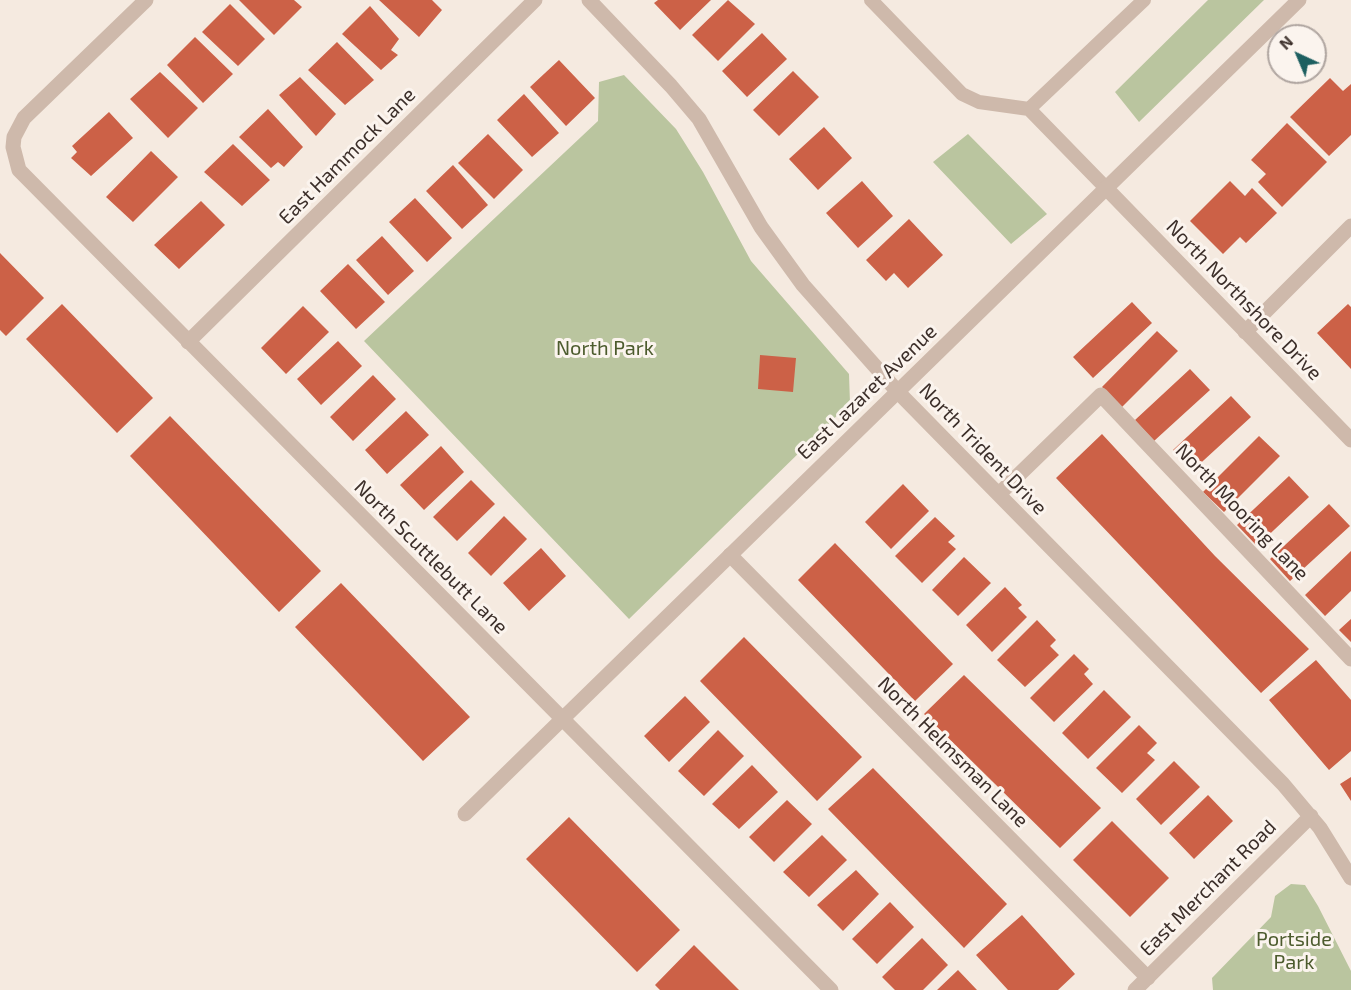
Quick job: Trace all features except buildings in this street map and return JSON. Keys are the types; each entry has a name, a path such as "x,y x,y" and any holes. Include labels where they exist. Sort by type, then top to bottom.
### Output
{"street":[{"path":"6,146 14,137 24,118 147,0"},
{"name":"East Hammock Lane","path":"188,342 535,0"},
{"name":"North Trident Drive","path":"589,0 685,102 710,136 761,227 787,265 898,392 1283,784 1311,816 1351,878"},
{"name":"East Lazaret Avenue","path":"465,814 1299,0"},
{"name":"North Scuttlebutt Lane","path":"6,146 27,180 831,990"},
{"name":"North Northshore Drive","path":"1106,188 1351,440"},
{"path":"1245,332 1351,226"},
{"name":"North Mooring Lane","path":"999,494 1101,395 1351,659"},
{"name":"North Helmsman Lane","path":"730,555 1148,978"},
{"name":"East Merchant Road","path":"1135,990 1311,816"}],"lane":[{"path":"872,0 962,94 979,102 1029,109 1106,188"},
{"path":"1029,109 1144,0"}],"green space":[{"path":"1208,0 1264,0 1139,122 1115,92"},
{"name":"North Park","path":"624,75 676,129 703,172 751,261 849,374 850,403 629,619 364,341 598,121 599,82"},
{"path":"968,134 1047,214 1011,244 933,162"},
{"name":"Portside Park","path":"1291,884 1305,885 1318,906 1351,971 1351,990 1213,990 1212,978 1271,917 1275,896"}]}
